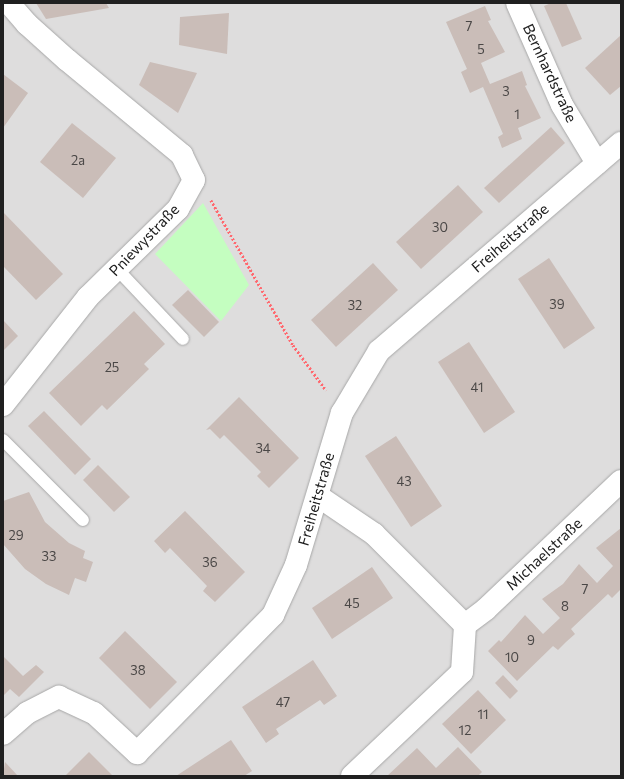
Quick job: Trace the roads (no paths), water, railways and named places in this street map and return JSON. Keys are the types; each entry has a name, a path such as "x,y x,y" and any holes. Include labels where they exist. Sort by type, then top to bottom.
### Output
{"street":[{"name":"Pniewystraße","path":"3,405 88,297 178,209 194,180 182,155 27,24 9,3"},
{"name":"Bernhardstraße","path":"517,3 562,105 597,163"},
{"name":"Freiheitstraße","path":"3,734 27,713 59,697 94,713 137,753 273,615 296,565 342,413 379,351 621,143"},
{"name":"Michaelstraße","path":"465,624 486,609 621,481"},
{"path":"318,496 374,534 465,624 462,672 352,776"}],"lane":[{"path":"117,269 183,338"},
{"path":"3,440 83,520"}]}
